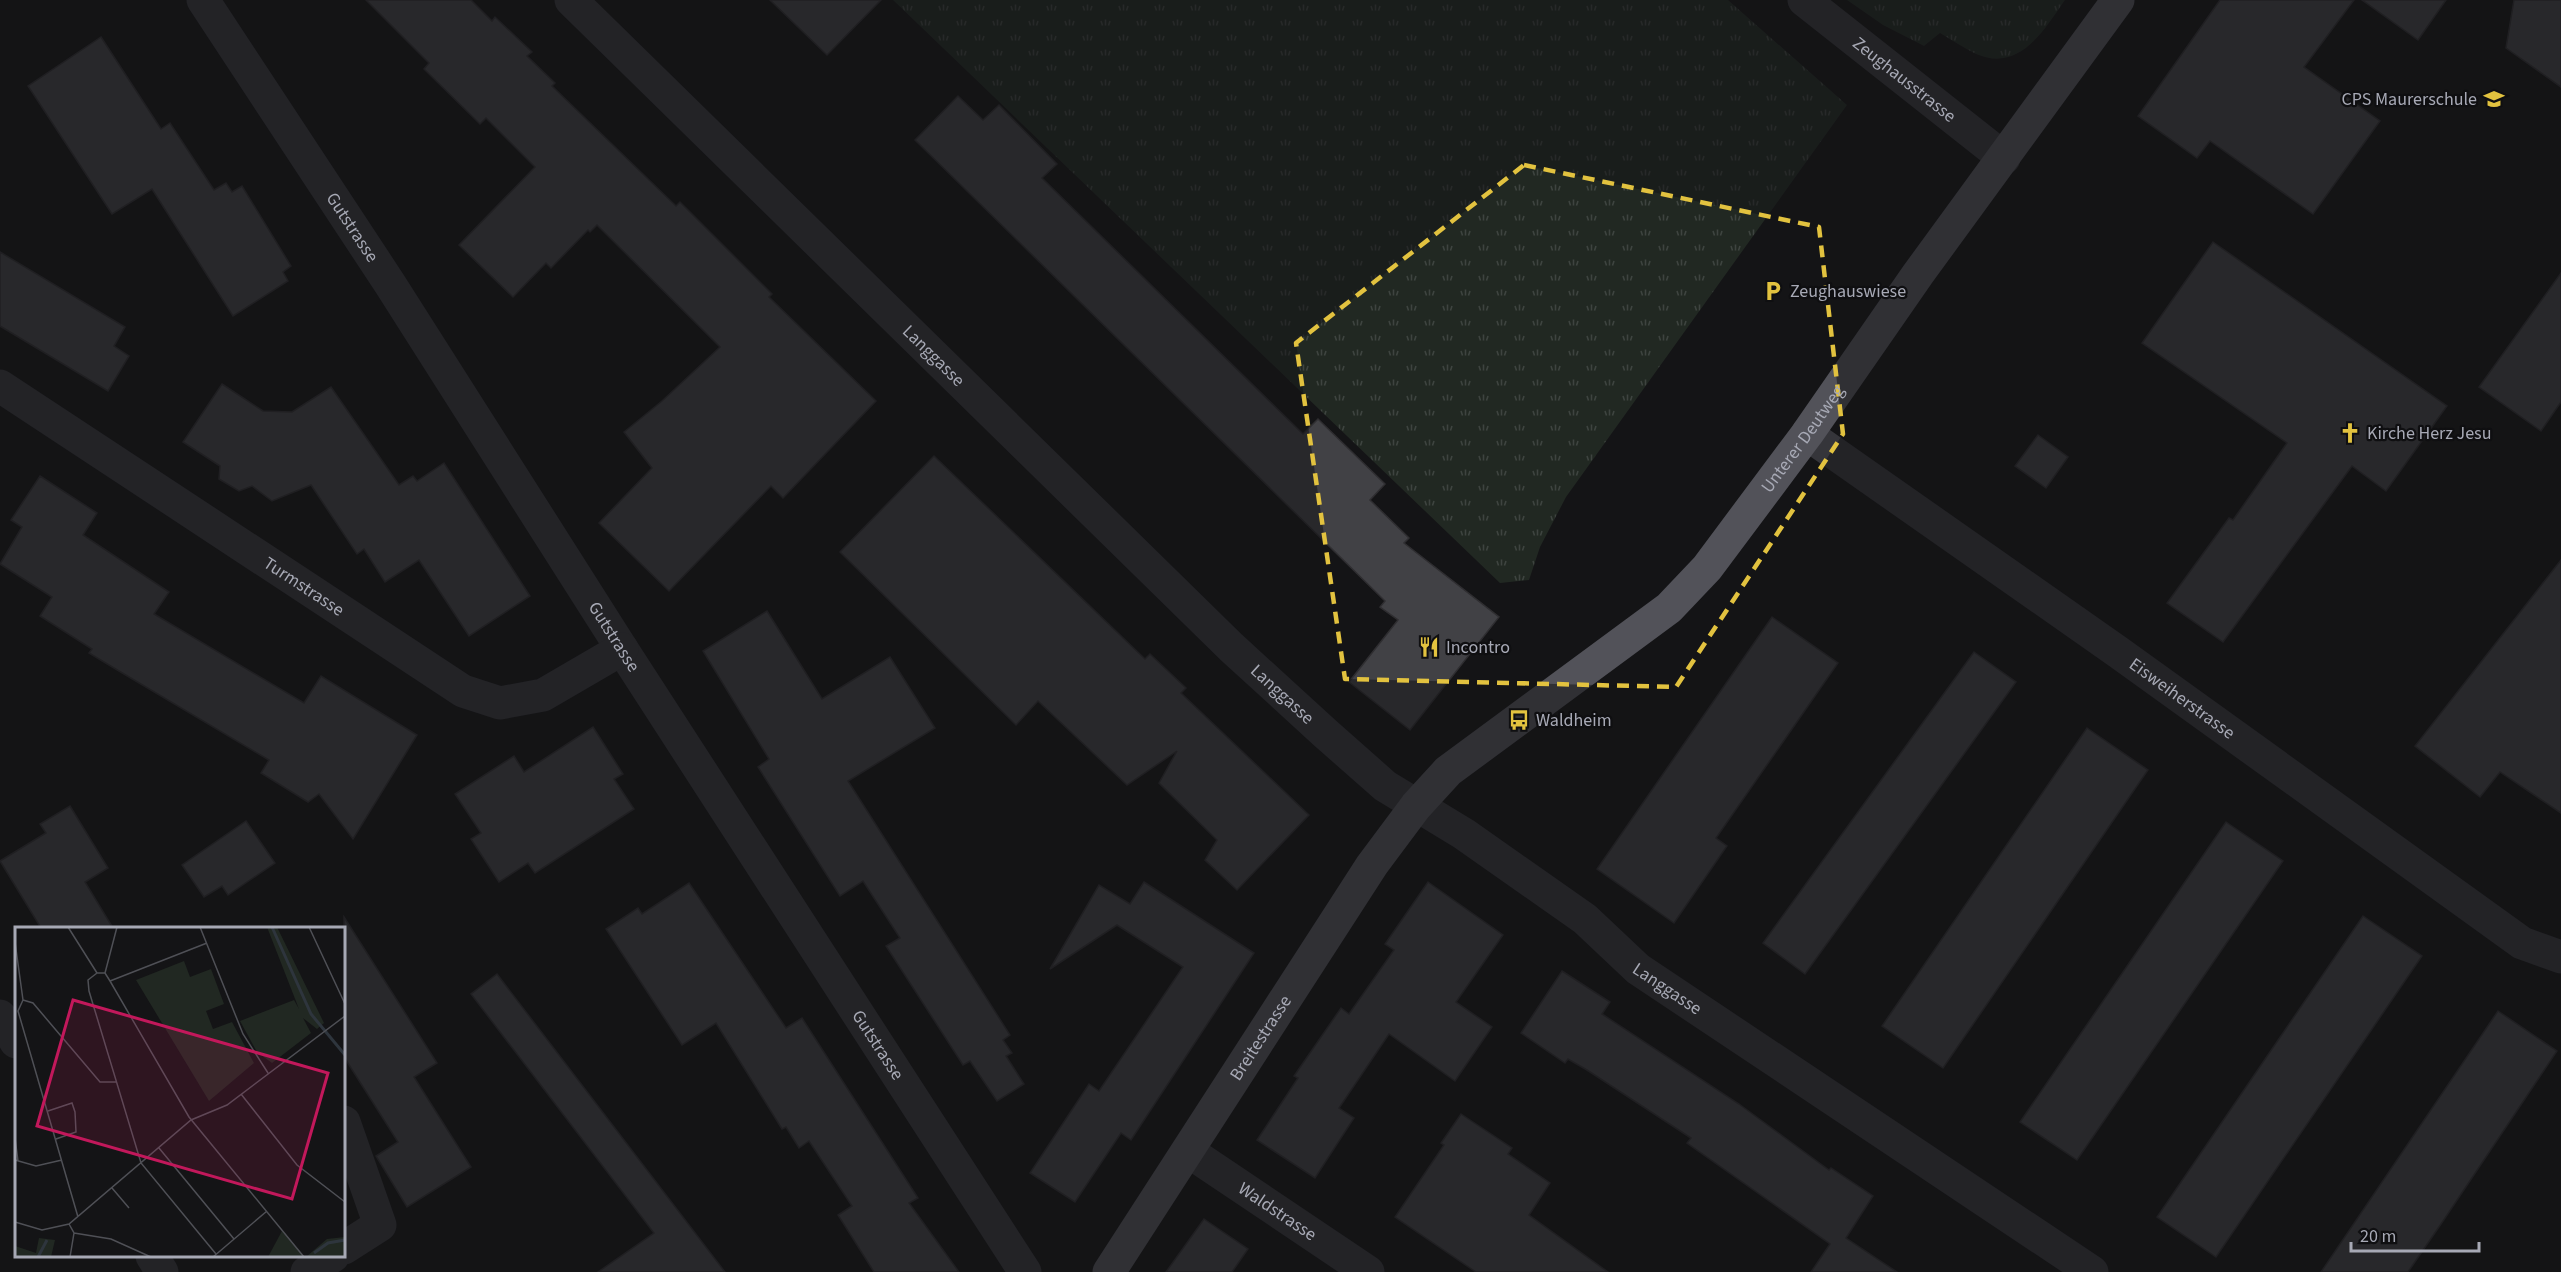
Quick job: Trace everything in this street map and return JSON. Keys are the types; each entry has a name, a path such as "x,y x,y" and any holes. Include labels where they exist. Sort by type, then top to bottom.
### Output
{"main road":[{"name":"Unterer Deutweg","path":"1416,806 1448,771 1669,608 1707,568 1807,434 1918,274 2118,0"},
{"name":"Breitestrasse","path":"1109,1272 1372,865 1416,806"}],"street":[{"name":"Gutstrasse","path":"203,0 390,284 622,649 1025,1272"},
{"name":"Langgasse","path":"570,0 1230,647 1385,786 1464,834 1585,919 1638,969 2092,1272"},
{"name":"Zeughausstrasse","path":"1804,0 2004,158"},
{"name":"Turmstrasse","path":"0,386 463,691 500,703 543,696 622,649"},
{"name":"Eisweiherstrasse","path":"1807,434 2128,659 2522,943 2561,957"},
{"path":"0,1016 15,1040"},
{"path":"345,1125 380,1225 345,1247"},
{"name":"Waldstrasse","path":"1188,1151 1368,1272"},
{"path":"153,1257 162,1272"},
{"path":"307,1272 331,1257"}],"highlighted area":[{"path":"1524,165 1819,227 1843,434 1676,687 1345,679 1296,343"}],"green space":[{"path":"893,0 1728,0 1847,105 1566,497 1540,547 1529,580 1500,583"},
{"path":"1847,0 2065,0 2029,45 2006,58 1992,58 1976,54 1940,33 1924,46 1883,25"}],"building":[{"path":"366,0 471,0 492,21 495,17 532,52 527,56 555,83 552,86 676,206 680,202 772,294 769,297 876,401 783,498 771,486 669,591 599,523 652,468 624,432 662,401 720,347 597,225 590,232 588,230 551,268 546,263 513,297 459,245 535,167 486,118 480,124 424,69 429,63"},
{"path":"770,0 881,0 827,55"},
{"path":"2220,0 2354,0 2304,67 2380,121 2313,214 2210,141 2197,158 2138,116"},
{"name":"CPS Maurerschule","path":"2362,0 2446,0 2418,40"},
{"name":"CPS Maurerschule","path":"2514,0 2561,0 2561,87 2506,48"},
{"path":"101,37 161,129 170,123 214,190 226,183 232,192 242,186 291,266 283,272 288,281 233,316 152,189 112,214 28,86"},
{"path":"958,96 983,120 999,105 1057,164 1042,178 1303,434 1318,419 1385,484 1370,500 1409,538 1404,543 1499,617 1410,730 1349,682 1398,620 1380,607 1385,601 915,140"},
{"name":"Kirche Herz Jesu","path":"2213,242 2447,406 2386,491 2352,466 2223,642 2167,603 2229,518 2233,520 2287,443 2142,343"},
{"path":"0,252 125,327 114,346 129,356 108,391 0,326"},
{"path":"2561,273 2561,402 2541,431 2479,387"},
{"path":"222,384 263,411 292,412 331,387 399,485 413,476 417,481 444,463 530,596 469,636 419,560 385,582 364,549 357,554 311,485 272,501 252,486 239,491 219,479 220,466 183,442"},
{"path":"2038,435 2068,457 2046,488 2015,466"},
{"path":"934,456 1145,659 1150,654 1186,688 1181,693 1309,815 1237,890 1205,860 1217,840 1159,783 1177,751 1127,785 1038,701 1016,725 840,552"},
{"path":"40,476 97,513 83,535 169,592 154,614 304,703 321,676 417,735 353,839 319,794 308,802 261,773 269,760 89,653 92,649 40,616 52,597 0,564 22,527 11,520"},
{"path":"2561,560 2561,813 2500,772 2480,797 2415,746"},
{"path":"767,611 822,699 890,657 935,728 848,781 1010,1035 1003,1040 1012,1053 1006,1056 1024,1084 997,1101 970,1061 963,1065 886,946 900,938 863,881 840,896 758,767 769,759 703,651"},
{"path":"1772,617 1838,663 1716,838 1727,846 1674,923 1597,869"},
{"path":"1974,652 2016,682 1805,974 1763,943"},
{"path":"593,727 623,774 614,779 634,809 535,873 528,863 499,882 471,839 481,833 455,794 514,756 524,772"},
{"path":"2087,728 2148,770 1943,1068 1882,1026"},
{"path":"70,806 108,868 85,882 112,927 40,927 0,861 46,833 40,824"},
{"path":"246,821 275,863 228,895 222,886 204,897 182,865"},
{"path":"2226,822 2283,861 2077,1160 2020,1122"},
{"path":"1144,882 1254,953 1131,1140 1121,1133 1075,1202 1030,1173 1089,1084 1099,1091 1183,967 1117,925 1050,969 1099,885 1130,904"},
{"path":"1428,882 1503,935 1456,1002 1492,1027 1455,1081 1389,1034 1339,1108 1354,1118 1315,1178 1257,1140 1298,1078 1294,1076 1341,1008 1349,1014 1394,950 1385,944"},
{"path":"689,883 786,1028 802,1018 918,1198 909,1203 959,1272 874,1272 838,1215 852,1206 809,1141 799,1148 786,1127 782,1129 716,1023 682,1045 606,929 638,908 642,914"},
{"path":"2363,916 2422,956 2216,1257 2157,1217"},
{"path":"344,917 437,1063 414,1077 471,1167 407,1207 376,1156 398,1142 345,1059"},
{"path":"1562,971 1610,1002 1602,1014 1739,1104 1829,1170 1831,1168 1873,1196 1846,1238 1897,1272 1811,1272 1830,1244 1687,1143 1691,1138 1587,1070 1568,1059 1565,1063 1521,1033"},
{"path":"497,974 725,1272 598,1272 654,1233 471,994"},
{"path":"2498,1011 2557,1051 2441,1224 2408,1272 2321,1272"},
{"path":"1461,1114 1512,1148 1508,1154 1550,1183 1529,1215 1608,1272 1476,1272 1395,1217 1444,1145 1441,1143"},
{"path":"1204,1219 1248,1249 1232,1272 1166,1272"}],"place":[{"name":"CPS Maurerschule","path":"2494,99"},
{"name":"Zeughauswiese","path":"1773,291"},
{"name":"Kirche Herz Jesu","path":"2350,433"},
{"name":"Incontro","path":"1429,647"},
{"name":"Waldheim","path":"1519,720"}]}
